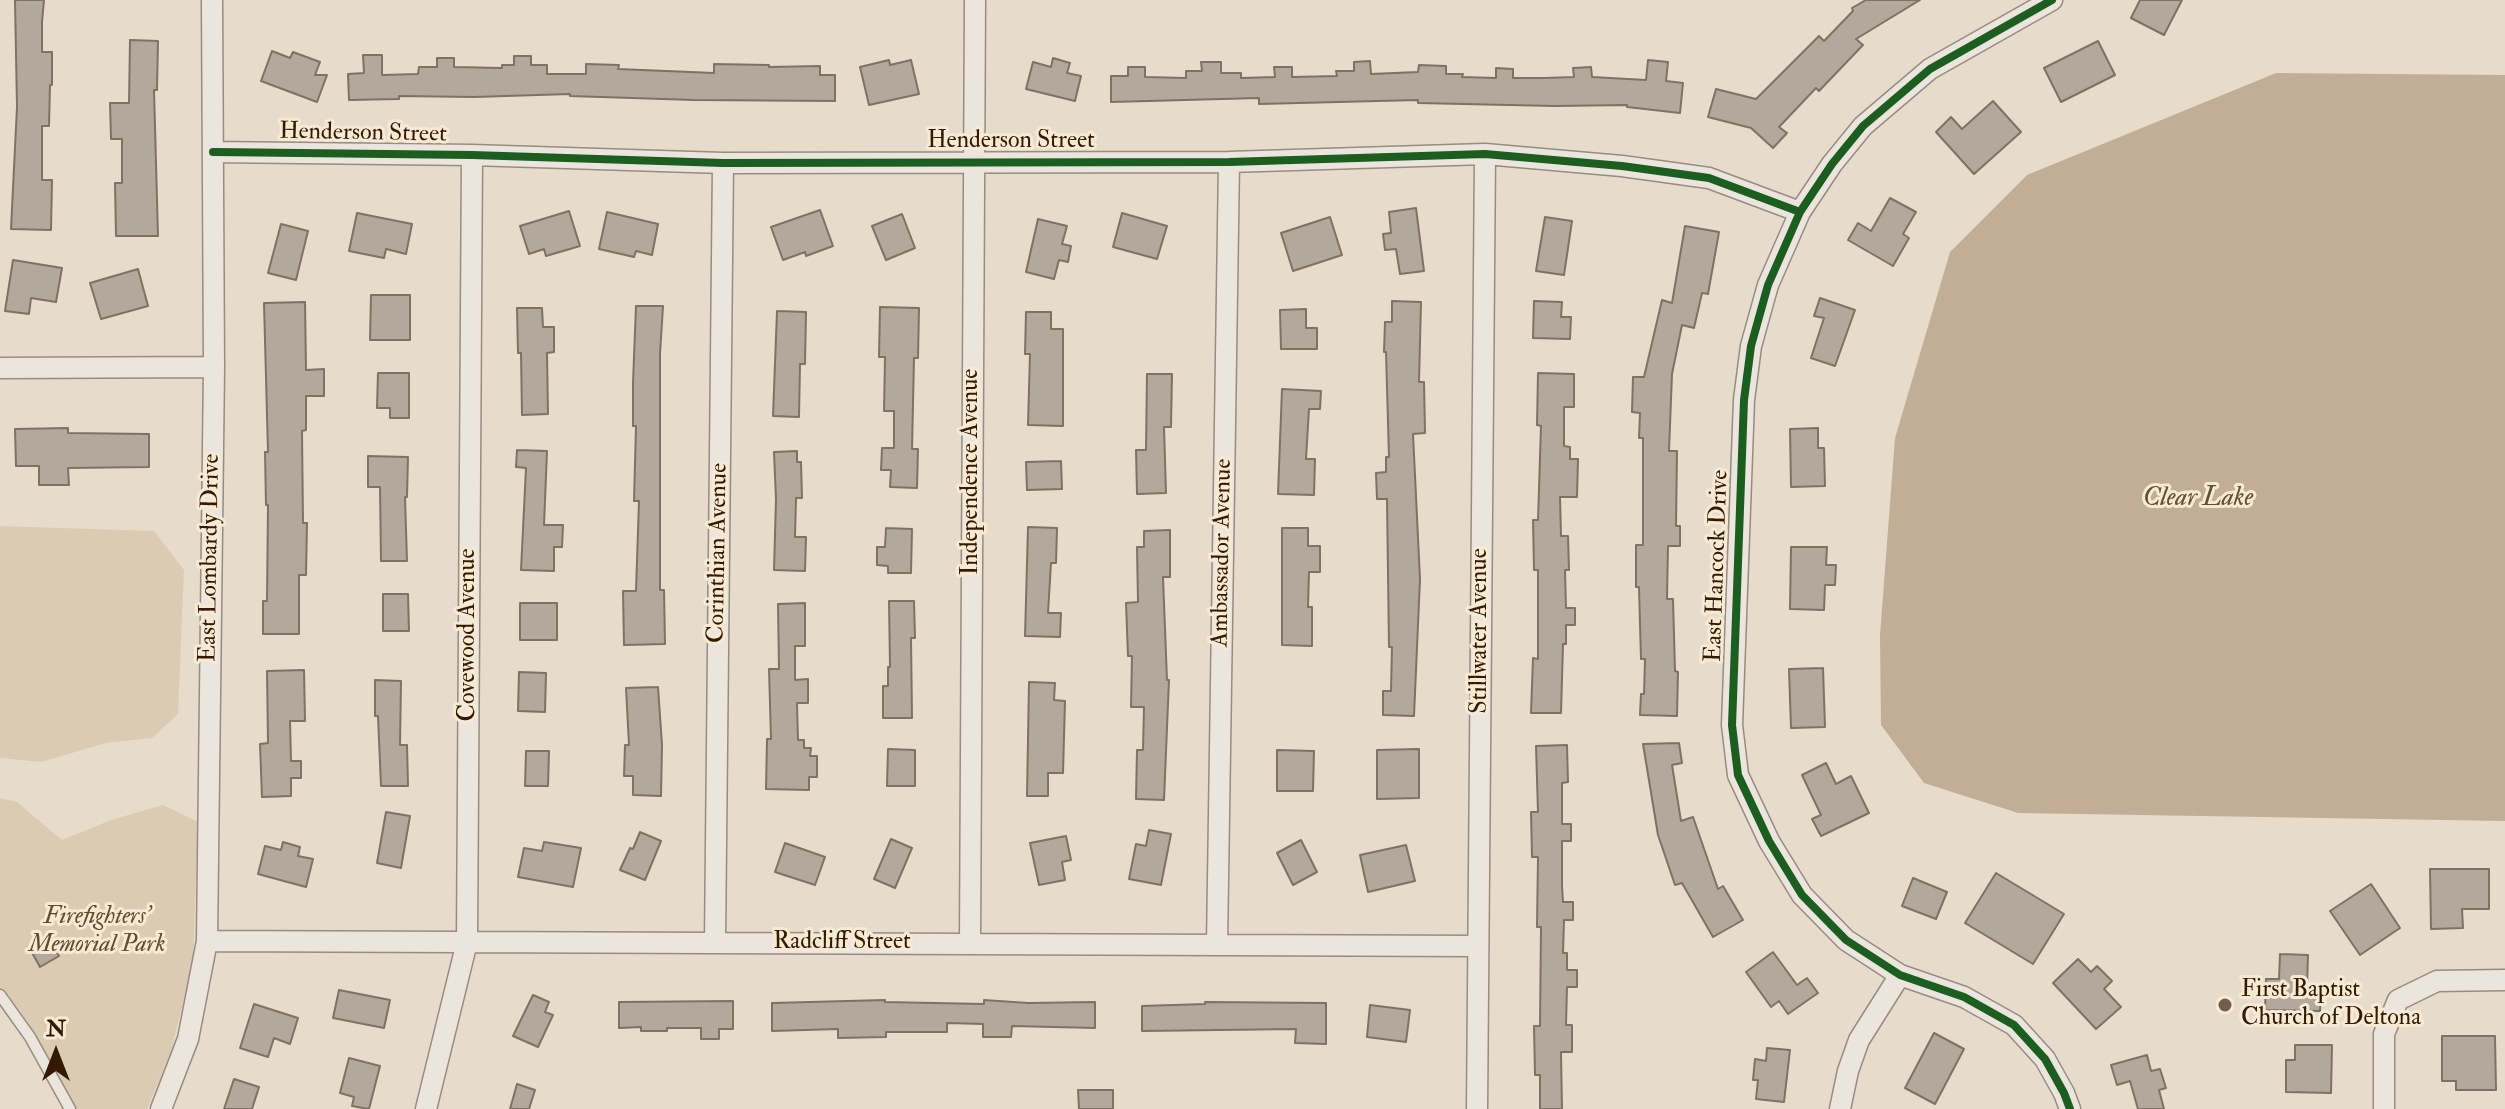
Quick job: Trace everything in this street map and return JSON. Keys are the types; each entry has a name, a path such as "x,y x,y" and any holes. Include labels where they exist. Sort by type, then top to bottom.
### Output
{"street":[{"name":"East Lombardy Drive","path":"161,1109 188,1039 207,941 214,367 212,0"},
{"name":"Independence Avenue","path":"970,944 975,0"},
{"name":"East Hancock Drive","path":"2052,0 1930,69 1863,126 1832,164 1800,212 1768,285 1751,346 1744,400 1732,725 1738,775 1769,841 1802,895 1846,940 1900,975 1964,997 2014,1025 2045,1059 2070,1109"},
{"name":"Henderson Street","path":"213,152 472,155 723,163 1229,162 1485,154 1622,166 1709,178 1800,212"},
{"name":"Stillwater Avenue","path":"1477,1109 1485,154"},
{"name":"Covewood Avenue","path":"426,1109 467,942 472,155"},
{"name":"Ambassador Avenue","path":"1217,945 1229,162"},
{"name":"Corinthian Avenue","path":"715,942 723,163"},
{"path":"0,368 214,367"},
{"name":"Radcliff Street","path":"207,941 1478,946"},
{"path":"1840,1109 1859,1040 1900,975"},
{"path":"2384,1109 2384,1034 2398,1000 2437,981 2505,980"}],"lane":[{"path":"0,995 30,1037 70,1109"}],"green space":[{"path":"0,526 154,531 184,570 178,714 152,738 106,743 41,762 0,758"},
{"name":"Firefighters' Memorial Park","path":"0,798 17,802 62,840 111,820 163,805 198,822 193,963 171,1051 147,1109 66,1109 0,987"}],"water":[{"name":"Clear Lake","path":"2276,73 2505,75 2505,821 2018,813 1924,783 1881,725 1880,635 1895,438 1950,252 2027,175"}],"building":[{"path":"15,0 44,0 42,52 52,52 52,85 49,126 42,126 42,180 52,180 51,230 11,229 17,107"},
{"path":"1866,0 1920,0 1856,39 1863,45 1779,127 1787,133 1773,148 1751,128 1708,117 1716,89 1756,99 1819,36 1824,41 1853,11 1852,8"},
{"path":"2140,0 2182,0 2164,35 2131,18"},
{"path":"130,40 158,41 157,90 154,90 158,236 116,236 115,183 122,183 122,139 111,139 110,103 129,103"},
{"path":"2098,41 2115,75 2061,102 2044,68"},
{"path":"272,51 290,58 293,52 320,62 315,75 327,75 317,102 261,81"},
{"path":"363,55 382,55 382,75 418,74 419,67 437,67 437,58 454,58 454,67 502,68 502,65 514,65 514,56 531,56 531,65 547,65 547,74 586,74 586,64 619,65 618,69 714,73 714,64 820,66 820,75 835,75 835,101 694,100 570,94 399,96 399,99 349,100 348,74 364,73"},
{"path":"1053,58 1070,63 1067,73 1081,76 1075,101 1026,89 1033,62 1051,67"},
{"path":"889,60 890,65 911,60 919,94 869,105 860,67"},
{"path":"1648,60 1668,62 1666,81 1683,83 1680,113 1627,105 1418,103 1418,100 1259,104 1259,98 1111,102 1111,76 1128,76 1128,67 1145,67 1145,77 1186,78 1186,71 1202,71 1201,62 1221,62 1221,73 1241,73 1241,78 1275,77 1274,67 1292,67 1292,77 1337,76 1336,71 1354,71 1354,62 1370,61 1371,74 1418,72 1419,65 1446,66 1446,74 1463,74 1462,77 1496,78 1496,68 1513,69 1513,78 1545,78 1574,77 1573,68 1591,67 1592,77 1646,80"},
{"path":"1993,101 2021,132 1974,174 1936,132 1951,117 1962,129"},
{"path":"1890,198 1916,212 1903,234 1909,238 1893,266 1848,240 1858,223 1871,231"},
{"path":"1416,208 1424,271 1400,274 1396,249 1385,250 1383,234 1391,233 1389,212"},
{"path":"820,210 833,246 783,260 771,227"},
{"path":"569,211 580,246 546,256 544,249 529,254 520,226"},
{"path":"607,212 658,224 652,255 636,251 634,257 599,249"},
{"path":"357,213 412,224 406,254 386,249 384,258 349,251"},
{"path":"1122,213 1167,226 1157,259 1113,247"},
{"path":"902,214 915,248 886,260 872,226"},
{"path":"1330,217 1342,255 1293,271 1281,233"},
{"path":"1545,217 1572,221 1564,275 1536,271"},
{"path":"1038,219 1067,226 1062,244 1071,246 1068,262 1059,260 1054,279 1026,272"},
{"path":"281,224 308,231 296,280 268,273"},
{"path":"1685,226 1719,232 1708,294 1702,293 1694,328 1682,325 1672,374 1669,451 1677,451 1676,526 1680,526 1680,546 1668,546 1667,599 1673,599 1675,671 1678,672 1677,716 1640,715 1645,659 1641,659 1636,545 1643,545 1643,438 1639,438 1640,413 1632,412 1633,377 1644,377 1662,300 1672,303"},
{"path":"13,260 62,268 56,302 31,298 29,314 5,311"},
{"path":"138,269 148,306 101,319 90,283"},
{"path":"371,295 410,295 410,340 370,340"},
{"path":"1820,298 1855,310 1835,366 1811,358 1824,318 1814,316"},
{"path":"1392,301 1421,302 1419,382 1424,382 1425,433 1413,434 1420,579 1414,716 1383,715 1383,691 1391,691 1392,647 1389,647 1387,499 1377,499 1376,473 1386,472 1386,457 1389,457 1384,352 1385,322 1392,322"},
{"path":"1534,301 1562,302 1561,317 1571,317 1570,339 1533,338"},
{"path":"305,302 306,370 324,369 324,396 306,396 306,430 302,431 303,523 307,523 306,575 299,575 299,634 263,634 263,601 267,601 268,505 264,303"},
{"path":"636,306 663,306 660,354 660,590 664,590 665,644 624,645 623,591 636,591 639,501 634,501 636,426 633,426 633,383"},
{"path":"880,307 919,308 918,358 914,358 912,449 918,449 917,488 890,487 891,470 881,470 882,448 894,448 894,411 884,411 885,357 879,357"},
{"path":"517,308 542,308 543,327 554,327 554,352 547,353 548,414 522,415"},
{"path":"1306,309 1306,328 1317,328 1317,349 1281,349 1280,310"},
{"path":"777,311 806,312 805,364 800,364 799,417 773,416"},
{"path":"1026,312 1051,312 1051,329 1063,329 1063,426 1028,425 1030,354 1025,354"},
{"path":"378,373 409,373 409,418 390,418 390,408 377,408"},
{"path":"1538,373 1574,374 1574,407 1564,407 1564,446 1570,447 1570,459 1578,459 1577,497 1560,497 1561,536 1568,536 1566,608 1575,608 1575,625 1566,625 1561,713 1531,713 1533,658 1538,659 1538,570 1534,570 1533,520 1538,520 1541,426 1537,425"},
{"path":"1147,374 1172,374 1171,427 1164,427 1166,493 1137,494 1136,450 1146,450"},
{"path":"1282,389 1321,391 1320,409 1309,409 1306,459 1315,459 1314,495 1278,494"},
{"path":"68,428 68,433 149,434 149,467 68,468 69,485 39,485 39,466 16,466 15,429"},
{"path":"1818,428 1818,448 1824,448 1825,486 1791,487 1790,429"},
{"path":"517,450 547,451 544,525 563,525 562,547 554,547 554,571 521,570 526,468 516,467"},
{"path":"797,451 797,462 801,462 802,498 796,498 795,537 806,537 805,571 774,570 774,452"},
{"path":"368,456 408,457 405,497 407,561 381,561 380,487 368,487"},
{"path":"1061,461 1062,489 1027,490 1026,462"},
{"path":"1028,527 1057,528 1056,563 1051,563 1048,613 1061,613 1060,637 1025,636"},
{"path":"886,528 912,529 911,573 888,573 888,566 877,565 877,547 885,547"},
{"path":"1282,528 1308,528 1308,546 1320,546 1320,572 1309,572 1308,607 1312,607 1312,646 1282,645"},
{"path":"1170,530 1170,577 1163,577 1169,680 1164,800 1136,799 1137,750 1143,750 1144,707 1131,707 1132,656 1128,656 1126,603 1138,602 1137,547 1144,547 1144,531"},
{"path":"1791,547 1827,547 1826,565 1836,565 1835,585 1825,585 1824,610 1790,609"},
{"path":"383,594 408,594 409,631 383,631"},
{"path":"889,601 914,601 912,718 883,718 883,686 888,686 890,667"},
{"path":"520,603 557,603 557,640 520,640"},
{"path":"805,603 805,646 795,646 795,680 808,679 808,703 797,703 798,740 804,740 804,748 811,748 810,756 817,756 817,777 809,777 809,790 766,789 767,739 771,739 769,669 779,669 778,604"},
{"path":"1823,668 1825,727 1791,728 1789,669"},
{"path":"304,670 305,721 290,721 291,761 301,761 301,778 291,778 291,796 262,797 260,744 268,743 267,671"},
{"path":"519,672 546,673 545,712 518,711"},
{"path":"375,680 401,681 400,745 407,745 408,786 381,786"},
{"path":"1029,682 1055,683 1054,700 1065,701 1063,773 1048,773 1048,796 1027,796"},
{"path":"658,687 662,745 661,796 633,795 633,776 624,776 625,745 629,745 626,688"},
{"path":"1679,743 1682,763 1672,765 1681,821 1693,817 1718,889 1723,886 1743,920 1713,937 1682,883 1675,885 1658,835 1643,744"},
{"path":"1567,745 1568,782 1562,783 1562,824 1571,824 1571,841 1562,841 1562,886 1563,902 1573,902 1573,920 1564,920 1563,953 1567,953 1567,970 1577,970 1577,987 1567,987 1566,1025 1572,1025 1572,1052 1561,1052 1562,1109 1540,1109 1540,1075 1535,1075 1534,1026 1540,1026 1541,927 1537,927 1538,857 1532,857 1531,812 1538,812 1536,746"},
{"path":"888,749 915,750 915,786 887,786"},
{"path":"1419,749 1419,798 1377,799 1377,750"},
{"path":"1277,750 1314,751 1313,791 1277,791"},
{"path":"526,751 549,751 548,786 525,786"},
{"path":"1826,763 1836,784 1851,776 1869,813 1821,836 1812,819 1821,815 1802,775"},
{"path":"386,812 410,816 401,868 377,863"},
{"path":"1149,830 1171,834 1161,885 1129,879 1136,844 1146,846"},
{"path":"640,832 661,841 645,880 620,870"},
{"path":"1066,836 1071,860 1062,862 1065,880 1039,885 1030,843"},
{"path":"891,839 912,848 895,888 874,879"},
{"path":"1301,840 1317,872 1293,885 1277,853"},
{"path":"283,842 300,847 298,856 313,859 306,887 258,874 265,846 281,850"},
{"path":"544,842 581,848 573,887 518,877 524,848 542,851"},
{"path":"785,843 825,857 815,885 775,872"},
{"path":"1406,845 1415,881 1368,892 1360,855"},
{"path":"2430,869 2489,869 2489,909 2462,909 2463,928 2431,929"},
{"path":"1996,873 2064,914 2033,964 1965,923"},
{"path":"1913,878 1947,892 1936,919 1902,906"},
{"path":"2371,884 2400,928 2360,955 2330,911"},
{"path":"49,938 59,956 40,967 30,949"},
{"path":"1773,952 1797,985 1807,978 1818,993 1788,1014 1779,1001 1771,1007 1746,972"},
{"path":"2280,954 2308,955 2307,987 2321,987 2320,1011 2265,1010 2266,979 2279,979"},
{"path":"2078,959 2091,972 2097,966 2112,981 2104,989 2121,1007 2096,1029 2053,983"},
{"path":"339,990 390,1000 384,1028 333,1018"},
{"path":"533,995 549,1002 545,1012 553,1015 538,1047 513,1036"},
{"path":"885,1000 984,1004 984,1000 1095,1002 1095,1028 1012,1026 1011,1037 983,1037 983,1024 947,1023 947,1032 886,1032 886,1037 838,1038 838,1029 772,1031 772,1003"},
{"path":"733,1001 733,1029 719,1029 719,1039 701,1039 701,1028 641,1031 641,1027 619,1028 619,1002"},
{"path":"1205,1002 1326,1003 1326,1044 1295,1043 1296,1029 1142,1031 1142,1006"},
{"path":"254,1004 298,1018 290,1044 274,1038 268,1057 240,1048"},
{"path":"1370,1005 1410,1010 1406,1042 1367,1037"},
{"path":"1934,1033 1964,1049 1935,1104 1905,1088"},
{"path":"2442,1036 2495,1036 2496,1090 2456,1090 2456,1081 2442,1081"},
{"path":"2295,1045 2332,1045 2331,1093 2286,1092 2286,1060 2295,1060"},
{"path":"1767,1048 1790,1050 1784,1102 1756,1099 1758,1080 1753,1080 1755,1059 1766,1061"},
{"path":"2147,1055 2151,1071 2160,1069 2166,1088 2159,1090 2164,1109 2138,1109 2130,1081 2117,1085 2111,1065"},
{"path":"349,1058 380,1066 369,1109 352,1106 354,1097 340,1093"},
{"path":"234,1079 259,1087 252,1109 224,1109"},
{"path":"517,1084 535,1090 529,1109 510,1109"},
{"path":"1078,1090 1113,1090 1113,1109 1079,1109"}],"cycle path":[{"path":"2052,0 1930,69 1863,126 1832,164 1800,212 1768,285 1751,346 1744,400 1732,725 1738,775 1769,841 1802,895 1846,940 1900,975 1964,997 2014,1025 2045,1059 2070,1109"},
{"path":"213,152 472,155 723,163 1229,162 1485,154 1622,166 1709,178 1800,212"}],"place":[{"name":"First Baptist Church of Deltona","path":"2225,1005"}]}
